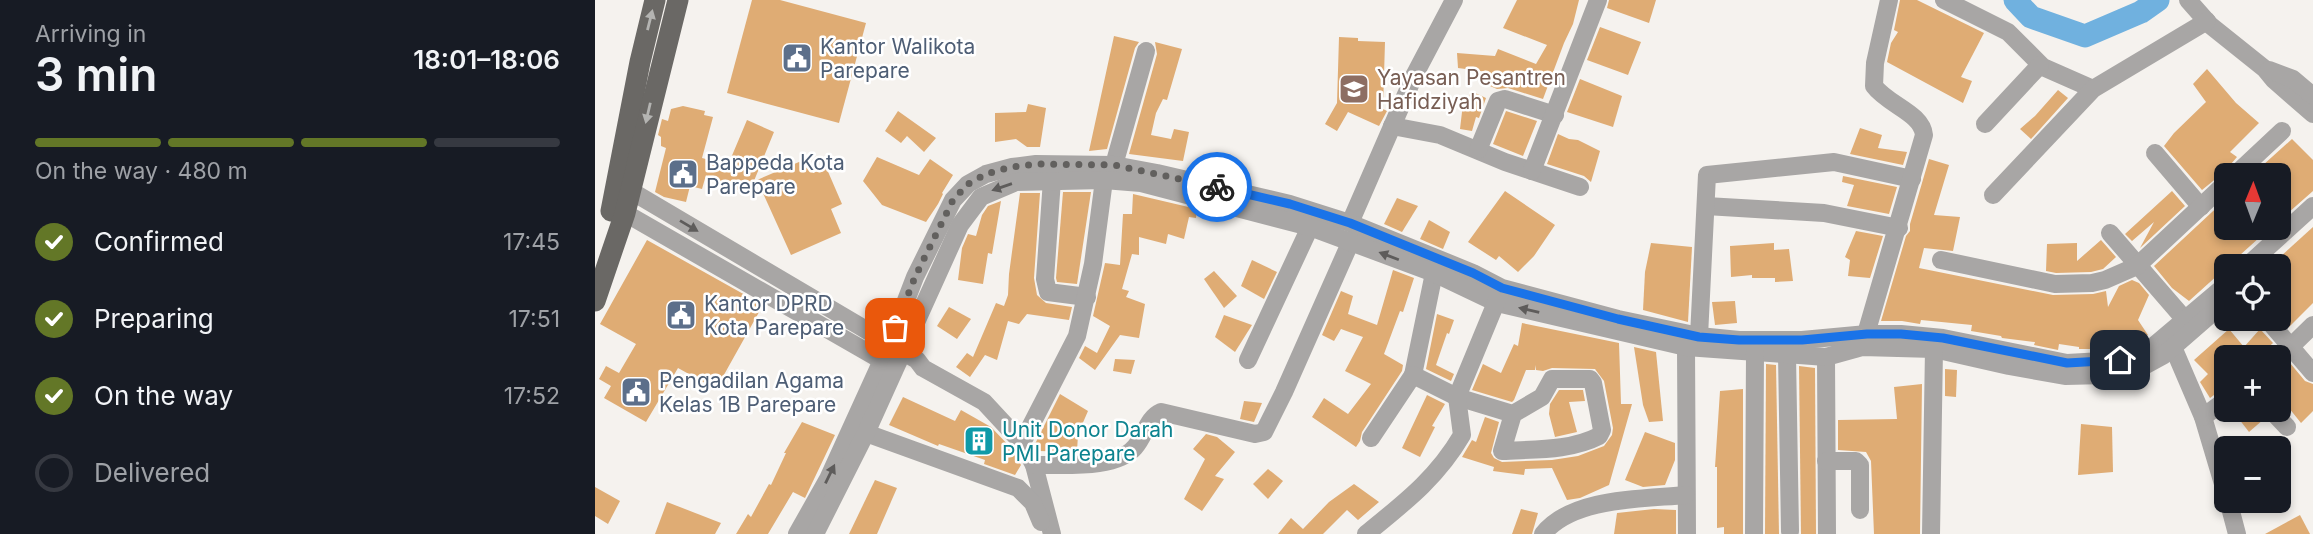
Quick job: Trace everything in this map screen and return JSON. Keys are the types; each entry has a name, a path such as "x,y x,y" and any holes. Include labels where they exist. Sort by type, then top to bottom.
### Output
{"main road":[{"path":"595,301 631,191 650,65 655,0"},
{"path":"595,263 650,65 678,0"}],"street":[{"path":"1034,465 1089,464 1114,460 1134,449 1152,419 1161,412 1255,434 1264,432 1285,392 1392,126 1414,76 1454,0"},
{"path":"1532,171 1598,0"},
{"path":"1864,340 1923,144 1923,128 1911,115 1886,100 1874,86 1875,64 1889,0"},
{"path":"1944,0 2008,32 2040,65 2093,89"},
{"path":"2188,0 2207,22 2265,69 2280,86 2313,114"},
{"path":"1993,195 2093,89 2207,22"},
{"path":"1021,443 1070,353 1087,297 1109,172 1146,51"},
{"path":"1985,124 2040,65"},
{"path":"2265,69 2293,79 2313,96"},
{"path":"1478,150 1498,101 1505,99 1555,116"},
{"path":"1392,126 1440,135 1580,187"},
{"path":"2248,163 2282,131"},
{"path":"2155,153 2201,207"},
{"path":"1687,534 1686,495 1693,342 1707,175 1834,162 1912,179"},
{"path":"936,253 960,191 986,174 1036,164 1156,179 1290,204 1434,273 1499,296 1693,342 1755,353 1826,357 1864,340 1901,334 1943,338 2066,369 2134,356 2149,350 2214,309"},
{"path":"815,534 866,433 892,355 901,310 936,253 981,197 1016,182 1109,172"},
{"path":"1156,179 1310,227 1351,232 1473,273 1499,296"},
{"path":"1052,180 1046,289 1048,292 1087,297"},
{"path":"631,191 892,355"},
{"path":"1941,260 2055,284 2105,280 2137,265 2214,195"},
{"path":"1706,206 1824,213 1899,228"},
{"path":"2260,254 2313,206"},
{"path":"625,213 984,402 1021,443 1034,465 1045,528"},
{"path":"2278,254 2313,220"},
{"path":"1248,360 1310,227"},
{"path":"2110,233 2189,325"},
{"path":"1371,438 1413,375 1434,273"},
{"path":"1366,534 1420,489 1450,455 1462,435 1457,397 1499,296"},
{"path":"1693,342 1864,340 2066,369 2122,373 2155,361 2173,347 2214,298"},
{"path":"2291,346 2313,325"},
{"path":"2173,347 2203,416 2214,453"},
{"path":"1931,534 1934,349"},
{"path":"1754,534 1755,353"},
{"path":"797,534 892,355"},
{"path":"1787,355 1790,531"},
{"path":"2291,356 2313,373"},
{"path":"1826,357 1827,534"},
{"path":"1413,375 1457,397 1513,414 1542,397 1552,379 1587,379 1593,383 1602,430 1599,436 1582,443 1502,451 1513,414"},
{"path":"2203,416 2214,408"},
{"path":"2282,422 2287,427"},
{"path":"866,433 1018,488 1033,503 1045,528"},
{"path":"1826,461 1856,461 1860,465 1860,510"},
{"path":"1543,534 1560,519 1599,504 1686,495"},
{"path":"2231,513 2237,534"}],"building":[{"name":"Kantor Walikota Parepare","path":"752,0 780,0 866,23 839,123 727,93"},
{"path":"1517,0 1579,0 1573,24 1543,99 1508,88 1497,89 1483,83 1488,72 1458,68 1457,53 1495,56 1498,49 1536,64 1547,45 1503,28"},
{"path":"1609,0 1656,0 1649,23 1607,8"},
{"path":"1900,0 1917,0 1984,33 1961,77 1972,81 1963,103 1887,62 1891,43 1898,32 1894,30"},
{"path":"1600,27 1641,42 1628,75 1587,60"},
{"path":"1114,36 1139,42 1135,48 1107,149 1089,151"},
{"path":"1339,37 1385,42 1383,109 1387,111 1379,126 1348,112 1337,131 1325,124 1337,103"},
{"path":"1155,42 1182,49 1167,100 1163,99 1156,113 1151,135 1171,139 1174,129 1189,132 1183,161 1129,154 1157,54"},
{"path":"2207,69 2236,103 2259,123 2230,152 2237,157 2232,163 2214,163 2214,180 2202,190 2164,146 2206,102 2193,84"},
{"path":"1580,79 1622,96 1613,127 1567,112"},
{"path":"2058,90 2068,98 2031,139 2020,129"},
{"path":"1471,91 1486,98 1472,131 1460,129 1462,112"},
{"path":"1028,104 1046,108 1040,147 1027,147 1016,139 995,142 995,113 1026,112"},
{"path":"683,106 705,111 704,115 713,117 702,158 728,165 747,120 774,132 749,193 732,188 734,181 716,184 706,175 702,189 690,186 686,202 655,192 666,148 661,146 661,137 658,135 662,119 668,121 671,109"},
{"path":"898,111 936,138 924,152 907,136 901,143 885,131"},
{"path":"1506,111 1537,121 1523,156 1493,144"},
{"path":"1860,128 1882,135 1878,148 1907,152 1903,165 1850,154"},
{"path":"1558,134 1600,151 1591,182 1584,176 1547,164"},
{"path":"2292,139 2313,160 2313,191 2291,210 2291,163 2265,163"},
{"path":"877,157 919,175 930,159 953,175 926,222 882,205 863,181"},
{"path":"806,159 813,173 826,167 842,204 831,209 841,233 791,255 757,180"},
{"path":"1929,159 1949,165 1934,215 1960,217 1953,251 1924,248 1919,268 2053,295 2106,291 2108,307 2119,286 2132,280 2139,283 2149,295 2138,320 2148,335 2133,344 2111,349 2079,349 2059,344 2058,350 2034,345 2035,342 1971,331 1972,325 1921,320 1920,324 1881,321 1906,236 1910,231"},
{"path":"1843,176 1897,187 1889,214 1847,206 1854,185 1842,182"},
{"path":"1505,191 1555,225 1534,256 1518,272 1499,256 1496,260 1468,242"},
{"path":"2172,191 2185,206 2140,248 2154,222 2132,241 2125,234"},
{"path":"1063,192 1091,192 1077,284 1057,282 1056,278"},
{"path":"1020,193 1040,193 1034,278 1037,295 1046,303 1072,307 1069,320 1027,314 1019,324 1008,321 997,360 985,355 970,377 956,367 967,353 973,357 996,303 1004,306 1008,295"},
{"path":"1133,194 1197,209 1196,218 1189,217 1184,239 1168,234 1166,244 1139,237 1139,255 1132,254 1122,289 1129,291 1126,297 1145,304 1139,338 1120,335 1095,370 1079,358 1085,346 1097,353 1110,326 1093,316 1105,263 1120,265 1123,214 1132,214"},
{"path":"1397,198 1418,206 1402,232 1384,224"},
{"path":"1001,201 992,254 988,253 983,284 958,280 962,248 968,234 976,236 982,215 988,206"},
{"path":"2214,210 2214,240 2257,240 2241,254 2214,254 2214,278 2189,301 2172,288 2154,266"},
{"path":"1429,220 1450,232 1443,249 1420,239"},
{"path":"2313,227 2313,303 2291,325 2291,254 2283,254"},
{"path":"1856,231 1883,236 1870,278 1848,276 1850,260 1845,257"},
{"name":"Kantor DPRD Kota Parepare","path":"647,240 763,305 716,389 678,368 646,422 604,398 611,386 599,379 606,366 619,373 636,344 600,324"},
{"path":"2101,240 2116,257 2103,269 2091,272 2046,271 2047,244 2077,243 2077,261"},
{"path":"1651,243 1692,247 1688,322 1643,310 1645,272"},
{"path":"1774,243 1774,250 1789,249 1793,281 1775,282 1775,278 1752,278 1752,275 1731,277 1730,246"},
{"path":"1252,260 1277,272 1264,299 1241,286"},
{"path":"1393,270 1414,278 1403,312 1400,311 1384,354 1403,365 1402,371 1362,432 1356,447 1312,417 1324,398 1348,414 1371,384 1345,371 1363,337 1341,329 1334,341 1322,335 1341,291 1353,296 1348,314 1377,325"},
{"path":"1214,271 1237,296 1224,308 1204,279"},
{"path":"1735,301 1737,323 1715,325 1712,302"},
{"path":"949,307 971,319 957,339 937,326"},
{"path":"1437,314 1454,320 1436,365 1454,374 1451,381 1426,369"},
{"path":"1224,315 1252,325 1235,352 1215,337"},
{"path":"1522,323 1619,343 1621,404 1632,404 1609,485 1580,498 1567,500 1552,468 1525,469 1524,475 1493,471 1494,467 1462,457 1472,440 1476,442 1485,417 1499,422 1491,453 1502,462 1578,456 1604,446 1612,435 1604,381 1595,369 1552,368 1543,371 1536,370 1535,365 1535,370 1526,370 1512,402 1472,390 1483,364 1501,373 1514,344 1518,346"},
{"path":"2227,331 2231,331 2242,345 2214,345 2214,395 2210,398 2200,382 2208,374 2194,360"},
{"path":"2258,331 2262,331 2273,343 2246,345"},
{"path":"1634,347 1656,352 1663,421 1649,422 1643,405"},
{"path":"1115,359 1135,360 1131,374 1113,371"},
{"path":"1766,364 1776,365 1779,534 1765,534"},
{"path":"2291,364 2305,381 2313,384 2313,411 2301,423 2291,410"},
{"path":"1799,366 1815,368 1816,534 1801,534"},
{"path":"1945,369 1957,370 1956,397 1945,396"},
{"path":"1922,384 1920,534 1874,534 1871,461 1866,452 1838,450 1838,420 1897,419 1894,387"},
{"path":"1743,389 1743,534 1724,534 1724,527 1717,528 1715,467 1720,391"},
{"path":"1559,390 1583,390 1585,401 1569,402 1577,432 1555,437 1549,414 1550,404"},
{"path":"1060,394 1088,411 1078,434 1077,452 1039,451 1035,444"},
{"path":"1427,395 1445,404 1432,426 1435,427 1420,457 1402,448"},
{"path":"903,397 955,421 961,410 991,427 1013,450 1021,465 1015,475 984,464 985,460 939,444 938,446 889,425"},
{"path":"1244,401 1262,403 1254,422 1240,419"},
{"path":"802,422 835,435 805,498 793,492 768,534 736,534 748,514 751,517 769,484 771,485 784,453"},
{"path":"2241,422 2261,422 2249,432"},
{"path":"2081,424 2112,427 2113,472 2078,475"},
{"path":"1645,432 1675,443 1675,460 1665,485 1643,487 1625,480"},
{"path":"1206,434 1217,437 1235,452 1215,476 1224,479 1202,511 1184,499 1205,459 1193,449"},
{"path":"1268,469 1283,481 1268,499 1253,484"},
{"path":"875,480 897,488 877,534 849,534"},
{"path":"1354,484 1379,502 1358,520 1347,510 1323,534 1278,534 1291,518 1303,529 1329,502"},
{"path":"595,487 620,501 608,524 595,516"},
{"path":"667,502 721,523 715,534 655,534"},
{"path":"1521,509 1538,513 1532,534 1512,534"},
{"path":"1654,509 1676,510 1676,534 1614,534 1617,513"},
{"path":"2300,515 2310,534 2265,534"}],"waterway":[{"path":"2015,0 2031,17 2085,36 2141,12 2158,0"}],"way so far":[{"path":"895,328 927,250 953,200 968,184 986,174 1036,164 1114,165 1217,187"}],"place":[{"name":"Kantor Walikota Parepare","path":"797,58"},
{"name":"Yayasan Pesantren Hafidziyah","path":"1354,89"},
{"name":"Bappeda Kota Parepare","path":"683,174"},
{"name":"Kantor DPRD Kota Parepare","path":"681,315"},
{"name":"Pengadilan Agama Kelas 1B Parepare","path":"636,392"},
{"name":"Unit Donor Darah PMI Parepare","path":"979,441"}],"route":[{"path":"1217,187 1290,204 1350,223 1473,273 1502,288 1699,337 1802,340 1901,334 1943,338 2067,363 2120,360"}]}
